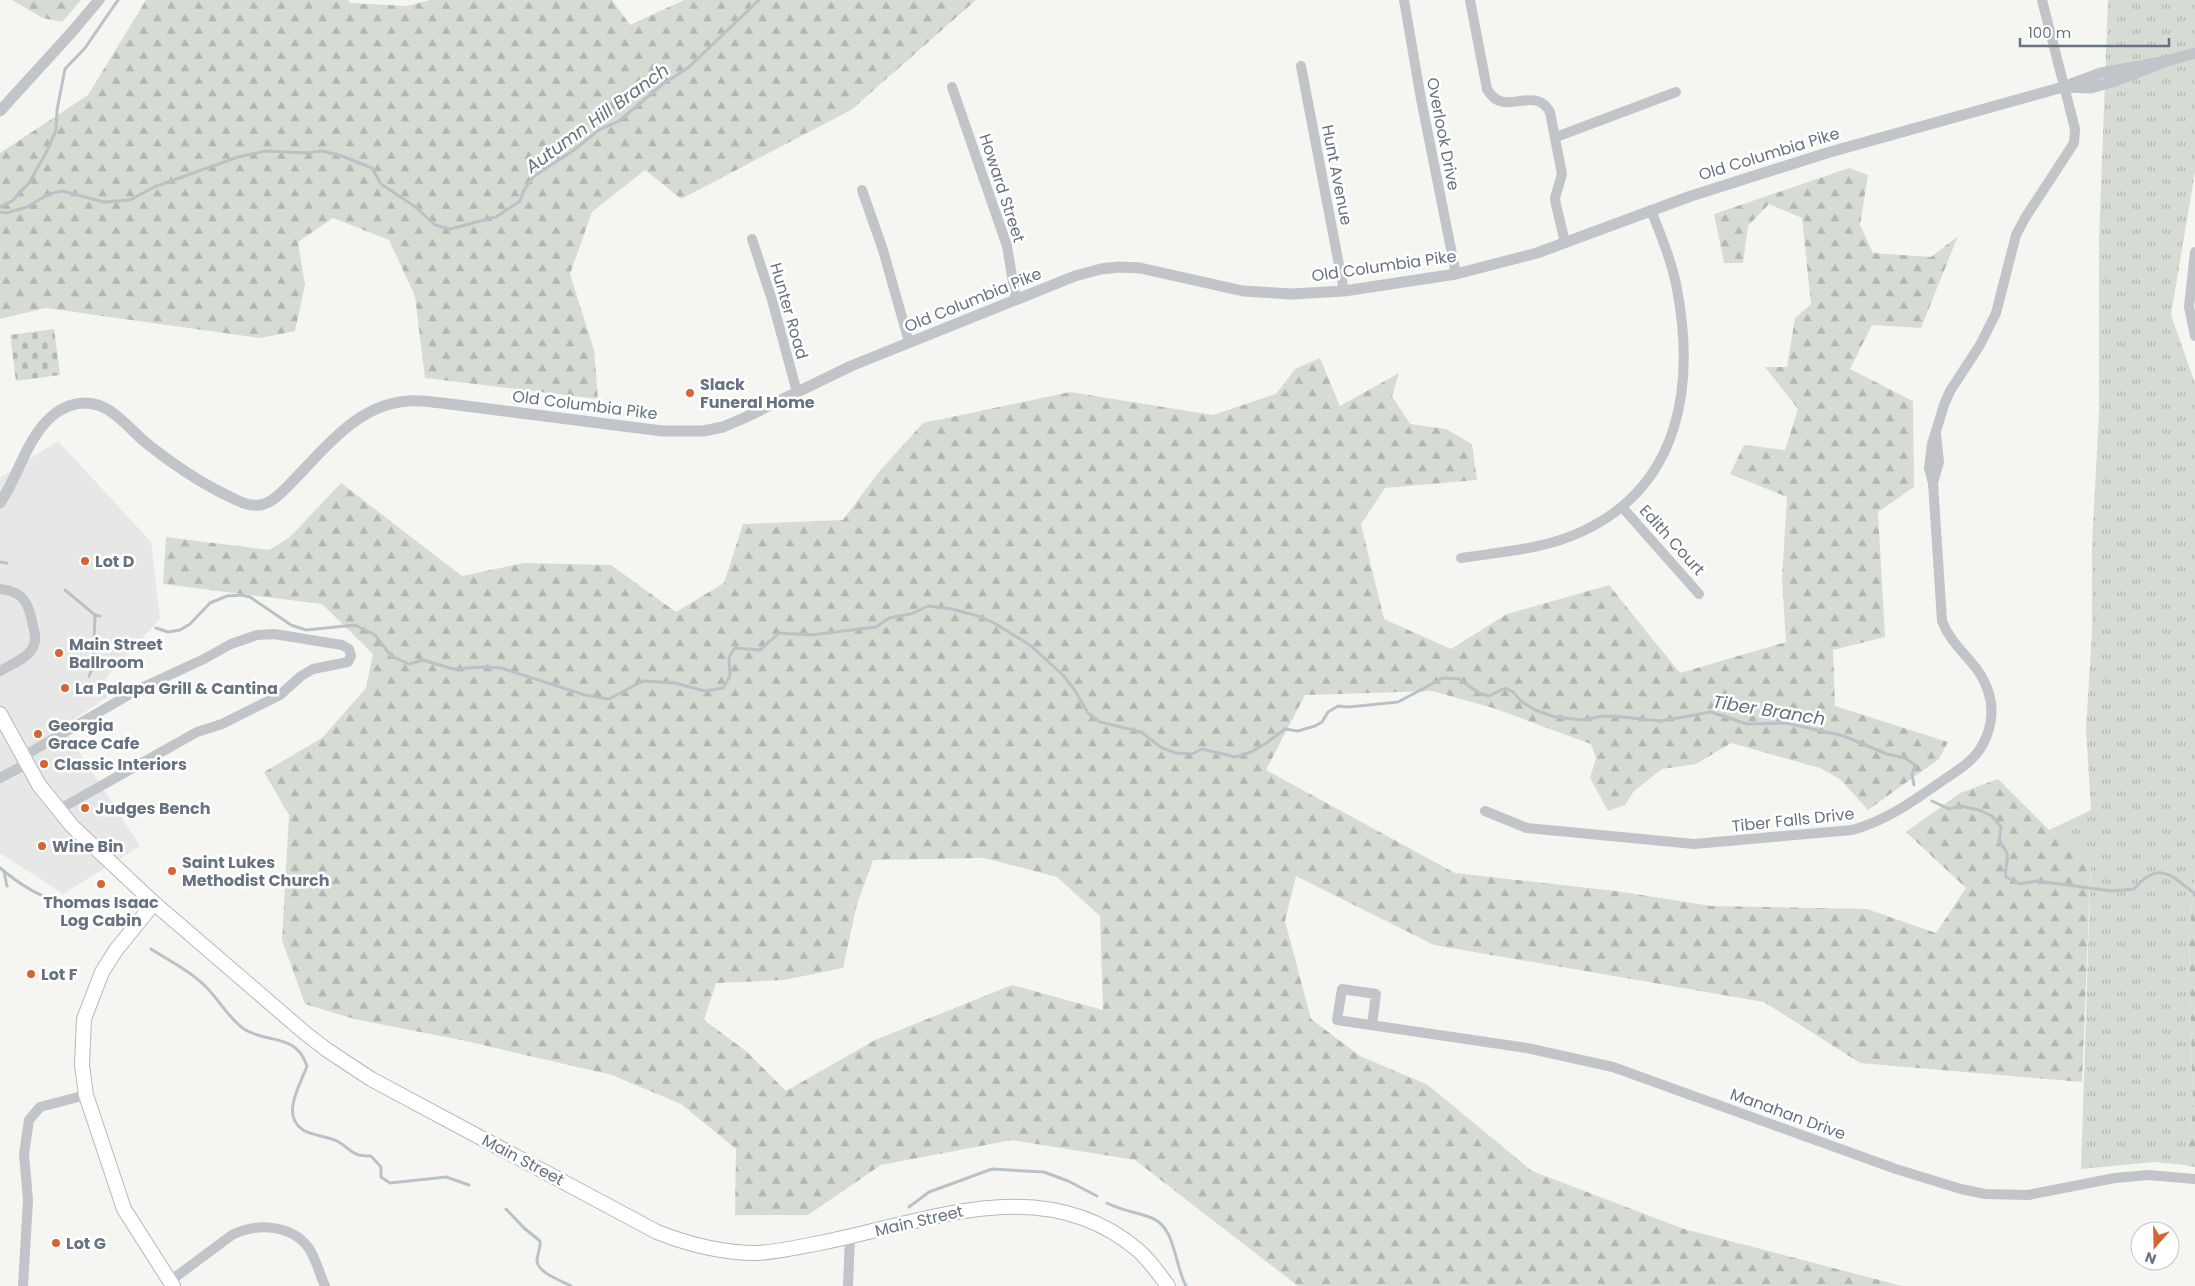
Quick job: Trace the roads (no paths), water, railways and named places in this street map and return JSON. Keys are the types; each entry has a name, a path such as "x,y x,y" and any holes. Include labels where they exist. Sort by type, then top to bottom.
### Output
{"main road":[{"name":"Main Street","path":"0,714 24,760 58,810 72,826 154,903 305,1034 349,1065 657,1232 707,1249 758,1253 850,1237 965,1210 990,1206 1032,1206 1071,1215 1111,1233 1140,1253 1168,1286"},
{"path":"154,903 116,950 102,972 92,993 84,1019 82,1065 86,1095 124,1208 171,1284"}],"street":[{"path":"0,111 90,13 99,0"},
{"name":"Overlook Drive","path":"1404,0 1421,99 1456,274"},
{"path":"1470,0 1487,89 1490,95 1496,100 1509,104 1527,100 1541,103 1550,112 1562,174 1555,198 1565,242"},
{"name":"Tiber Falls Drive","path":"1485,811 1527,828 1694,844 1852,830 1897,812 1962,767 1979,750 1986,738 1991,720 1991,703 1986,683 1981,673 1952,642 1942,622 1934,483 1928,460 1950,391 1993,321 2016,235 2027,214 2074,143 2075,130 2042,0"},
{"name":"Old Columbia Pike","path":"0,503 40,428 58,411 74,404 82,403 99,406 169,460 220,492 252,505 261,505 281,492 345,428 377,408 392,403 409,401 442,403 662,431 684,432 724,426 909,342 1075,276 1119,267 1140,268 1243,291 1316,294 1456,274 1512,261 1651,210 1830,152 2064,87 2101,73 2167,61 2195,53"},
{"name":"Hunt Avenue","path":"1301,66 1344,291"},
{"name":"Howard Street","path":"952,87 1006,246 1016,300"},
{"path":"1556,137 1676,92"},
{"path":"862,190 883,250 909,342"},
{"path":"1461,558 1537,546 1583,531 1622,507 1656,467 1668,445 1676,424 1684,378 1684,354 1677,290 1671,266 1651,210"},
{"name":"Hunter Road","path":"752,239 772,300 797,392"},
{"path":"2195,252 2189,307 2195,336"},
{"name":"Edith Court","path":"1622,507 1699,594"},
{"path":"0,589 12,591 22,596 30,607 36,639 34,647 29,653 0,671"},
{"path":"0,778 24,760 137,690 204,659 231,644 257,635 274,634 342,645 349,649 351,653 348,662 313,669 280,695 222,724 197,732 58,810"},
{"name":"Manahan Drive","path":"1372,1025 1376,994 1342,989 1337,1020 1527,1048 1613,1067 1905,1172 1985,1194 2028,1195 2115,1178 2148,1175 2195,1179"},
{"path":"23,1286 28,1200 24,1154 29,1120 40,1107 86,1095"},
{"path":"171,1284 232,1235 244,1229 267,1227 286,1231 299,1238 308,1247 325,1286"},
{"path":"848,1286 850,1237"}],"waterway":[{"path":"0,207 12,201 29,183 47,151 56,130 57,110 65,69 85,48 118,0"},
{"name":"Autumn Hill Branch","path":"0,212 6,213 27,207 49,194 62,191 104,202 130,200 154,187 238,157 265,151 307,153 322,151 342,156 372,168 381,184 417,208 435,225 450,229 496,217 520,201 524,190 533,177 574,150 599,130 619,121 663,84 689,67 759,0"},
{"path":"0,562 7,563"},
{"path":"65,590 95,615"},
{"name":"Tiber Branch","path":"156,628 168,632 180,630 190,624 210,603 227,596 241,595 250,597 291,625 306,630 355,625 375,635 391,656 409,664 423,660 453,669 501,668 585,695 609,699 643,681 675,683 705,691 723,688 730,676 729,657 735,648 760,650 779,633 811,635 876,627 889,618 911,614 928,606 952,609 978,616 994,623 1030,645 1063,675 1088,713 1100,722 1141,732 1162,748 1176,753 1192,754 1202,749 1235,757 1251,752 1285,729 1298,731 1315,726 1322,722 1328,712 1338,706 1349,707 1398,702 1443,678 1459,679 1479,693 1489,696 1505,688 1513,692 1522,702 1535,710 1555,717 1582,720 1603,716 1661,721 1711,712 1747,724 1786,723 1844,736 1887,754 1905,758 1915,765 1912,775 1914,785"},
{"name":"Tiber Branch","path":"95,615 100,616"},
{"path":"89,676 93,667 95,615"},
{"path":"1932,801 1949,809 1961,806 1979,810 1992,816 2001,827 1999,842 2007,856 2006,877 2020,884 2037,881 2112,891 2134,889 2143,880 2158,873 2172,876 2195,894"},
{"path":"0,868 26,887 47,898 102,906"},
{"path":"4,872 7,886"},
{"path":"151,949 199,981 210,991 238,1025 253,1034 288,1043 302,1055 307,1066 294,1099 293,1116 296,1124 303,1130 337,1141 355,1154 371,1156 381,1167 381,1177 390,1183 446,1177 469,1185"},
{"path":"909,1207 929,1192 992,1169 1044,1172 1068,1181 1097,1196"},
{"path":"1107,1203 1152,1218 1160,1223 1170,1238 1186,1286"},
{"path":"506,1209 540,1241 537,1261 541,1269 571,1286"}],"place":[{"name":"Slack Funeral Home","path":"690,393"},
{"name":"Lot D","path":"85,561"},
{"name":"Main Street Ballroom","path":"59,653"},
{"name":"La Palapa Grill & Cantina","path":"65,688"},
{"name":"Georgia Grace Cafe","path":"38,734"},
{"name":"Classic Interiors","path":"44,764"},
{"name":"Judges Bench","path":"85,808"},
{"name":"Wine Bin","path":"42,846"},
{"name":"Saint Lukes Methodist Church","path":"172,871"},
{"name":"Thomas Isaac Log Cabin","path":"101,884"},
{"name":"Lot F","path":"31,974"},
{"name":"Lot G","path":"56,1243"}]}
